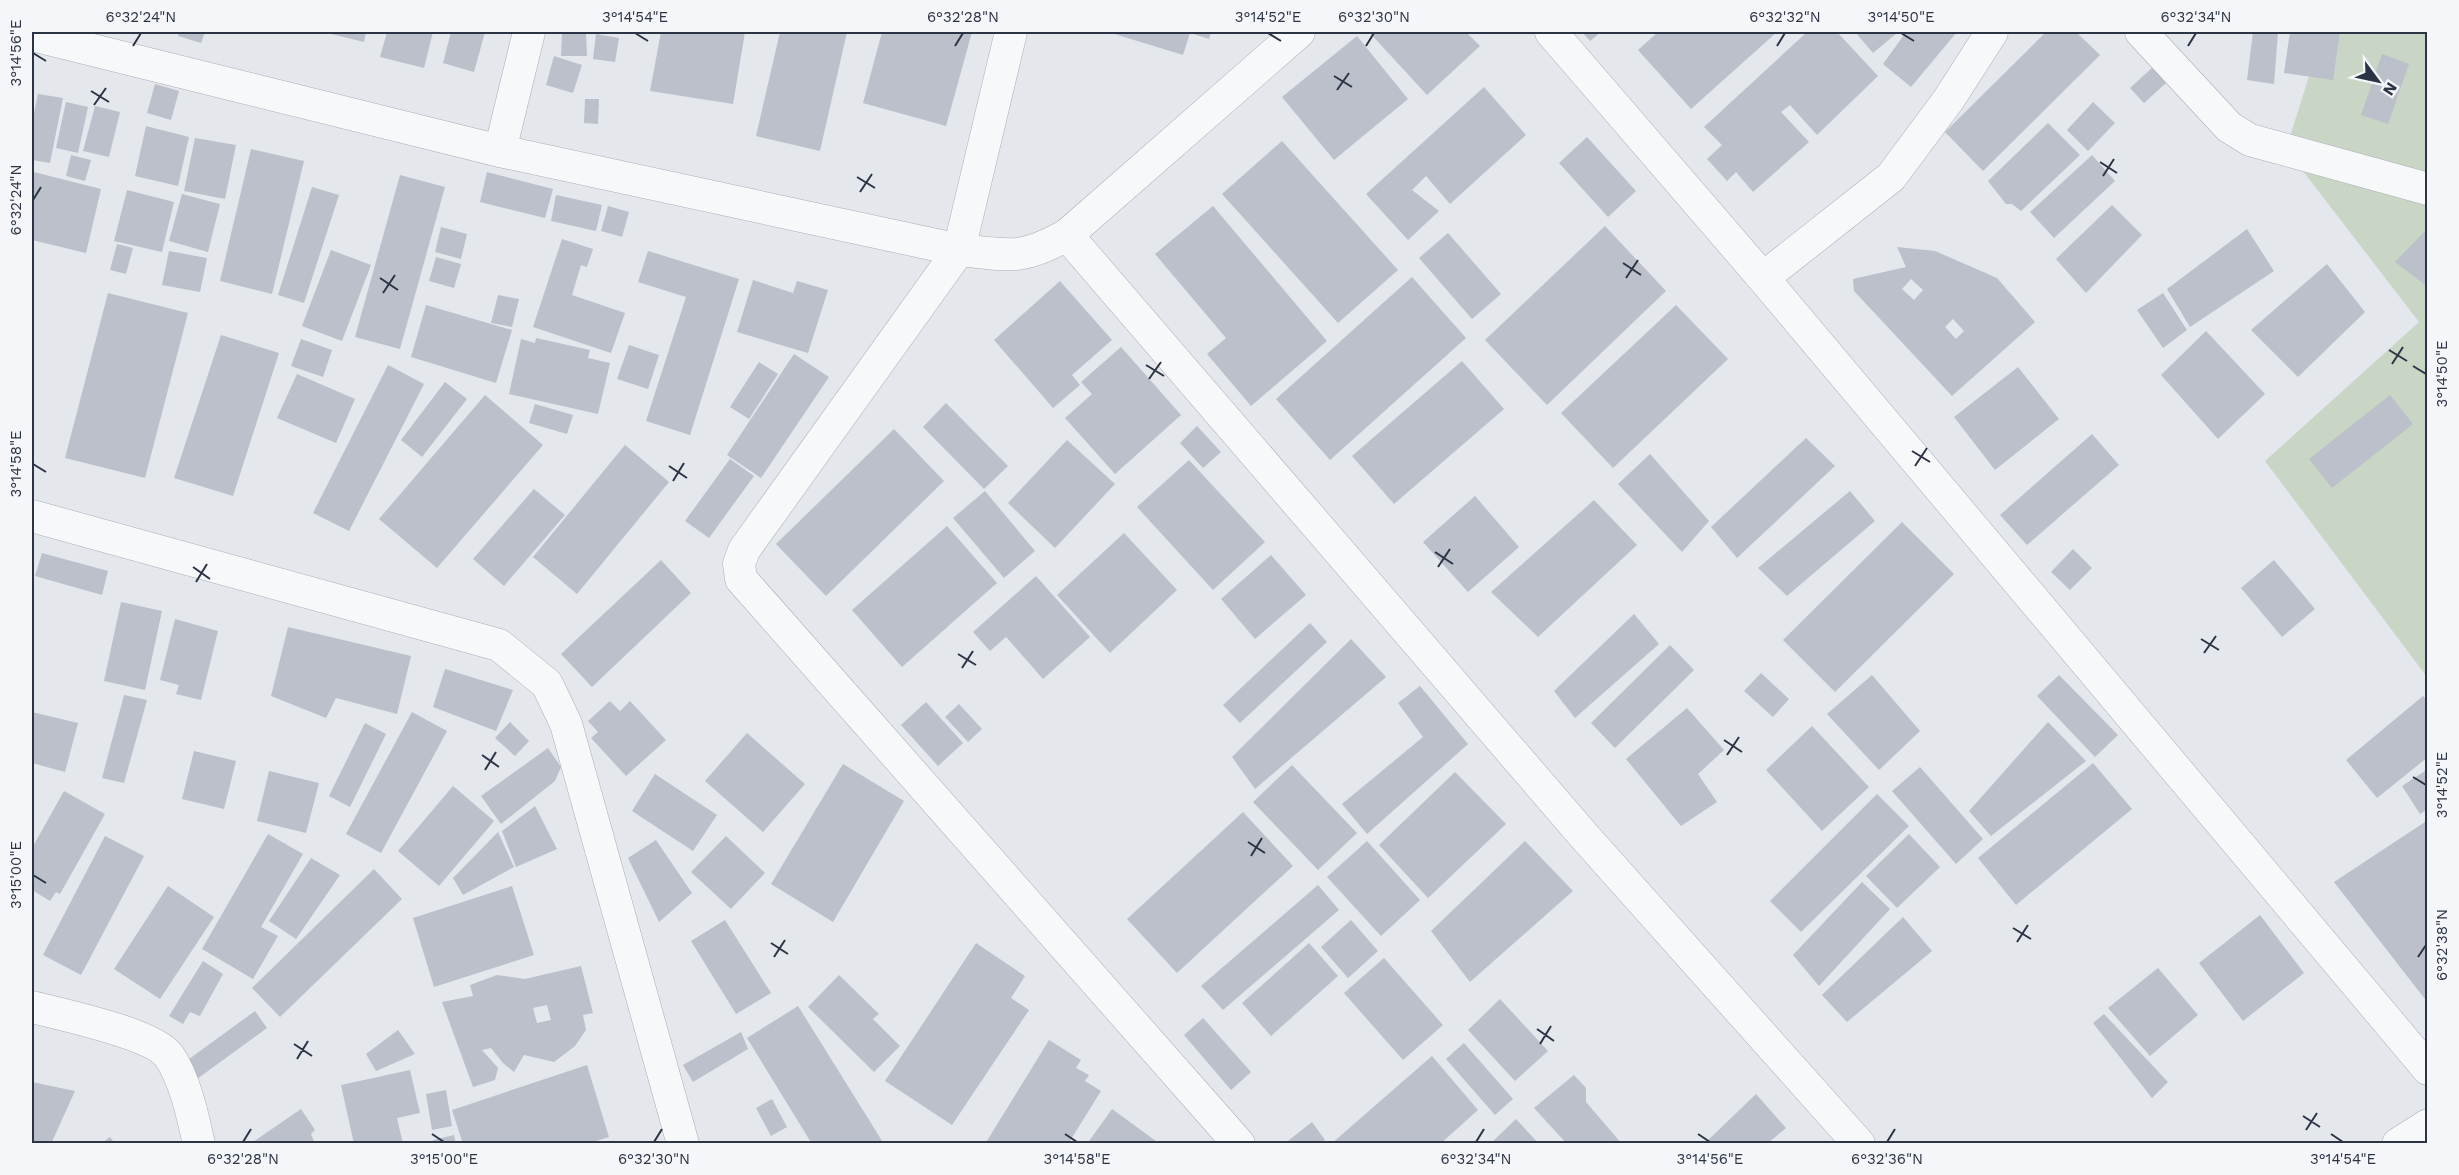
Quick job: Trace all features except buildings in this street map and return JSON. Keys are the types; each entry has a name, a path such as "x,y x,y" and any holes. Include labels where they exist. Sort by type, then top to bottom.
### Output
{"street":[{"path":"500,151 529,32"},
{"path":"1011,32 959,250 744,550 739,564 741,579 1239,1143"},
{"path":"32,34 500,151 959,250 1016,256 1040,250 1067,235 1299,32"},
{"path":"1551,32 1763,278 2427,1069"},
{"path":"1763,278 1891,177 1949,99 1992,32"},
{"path":"2141,32 2229,127 2250,140 2427,189"},
{"path":"1067,235 1585,837 1858,1143"},
{"path":"32,516 499,645 547,684 566,724 683,1143"},
{"path":"32,1007 128,1032 169,1055 189,1104 199,1143"},
{"path":"2398,1143 2427,1125"}],"green space":[{"path":"2323,32 2427,32 2427,677 2265,461 2419,322 2286,149"}]}
